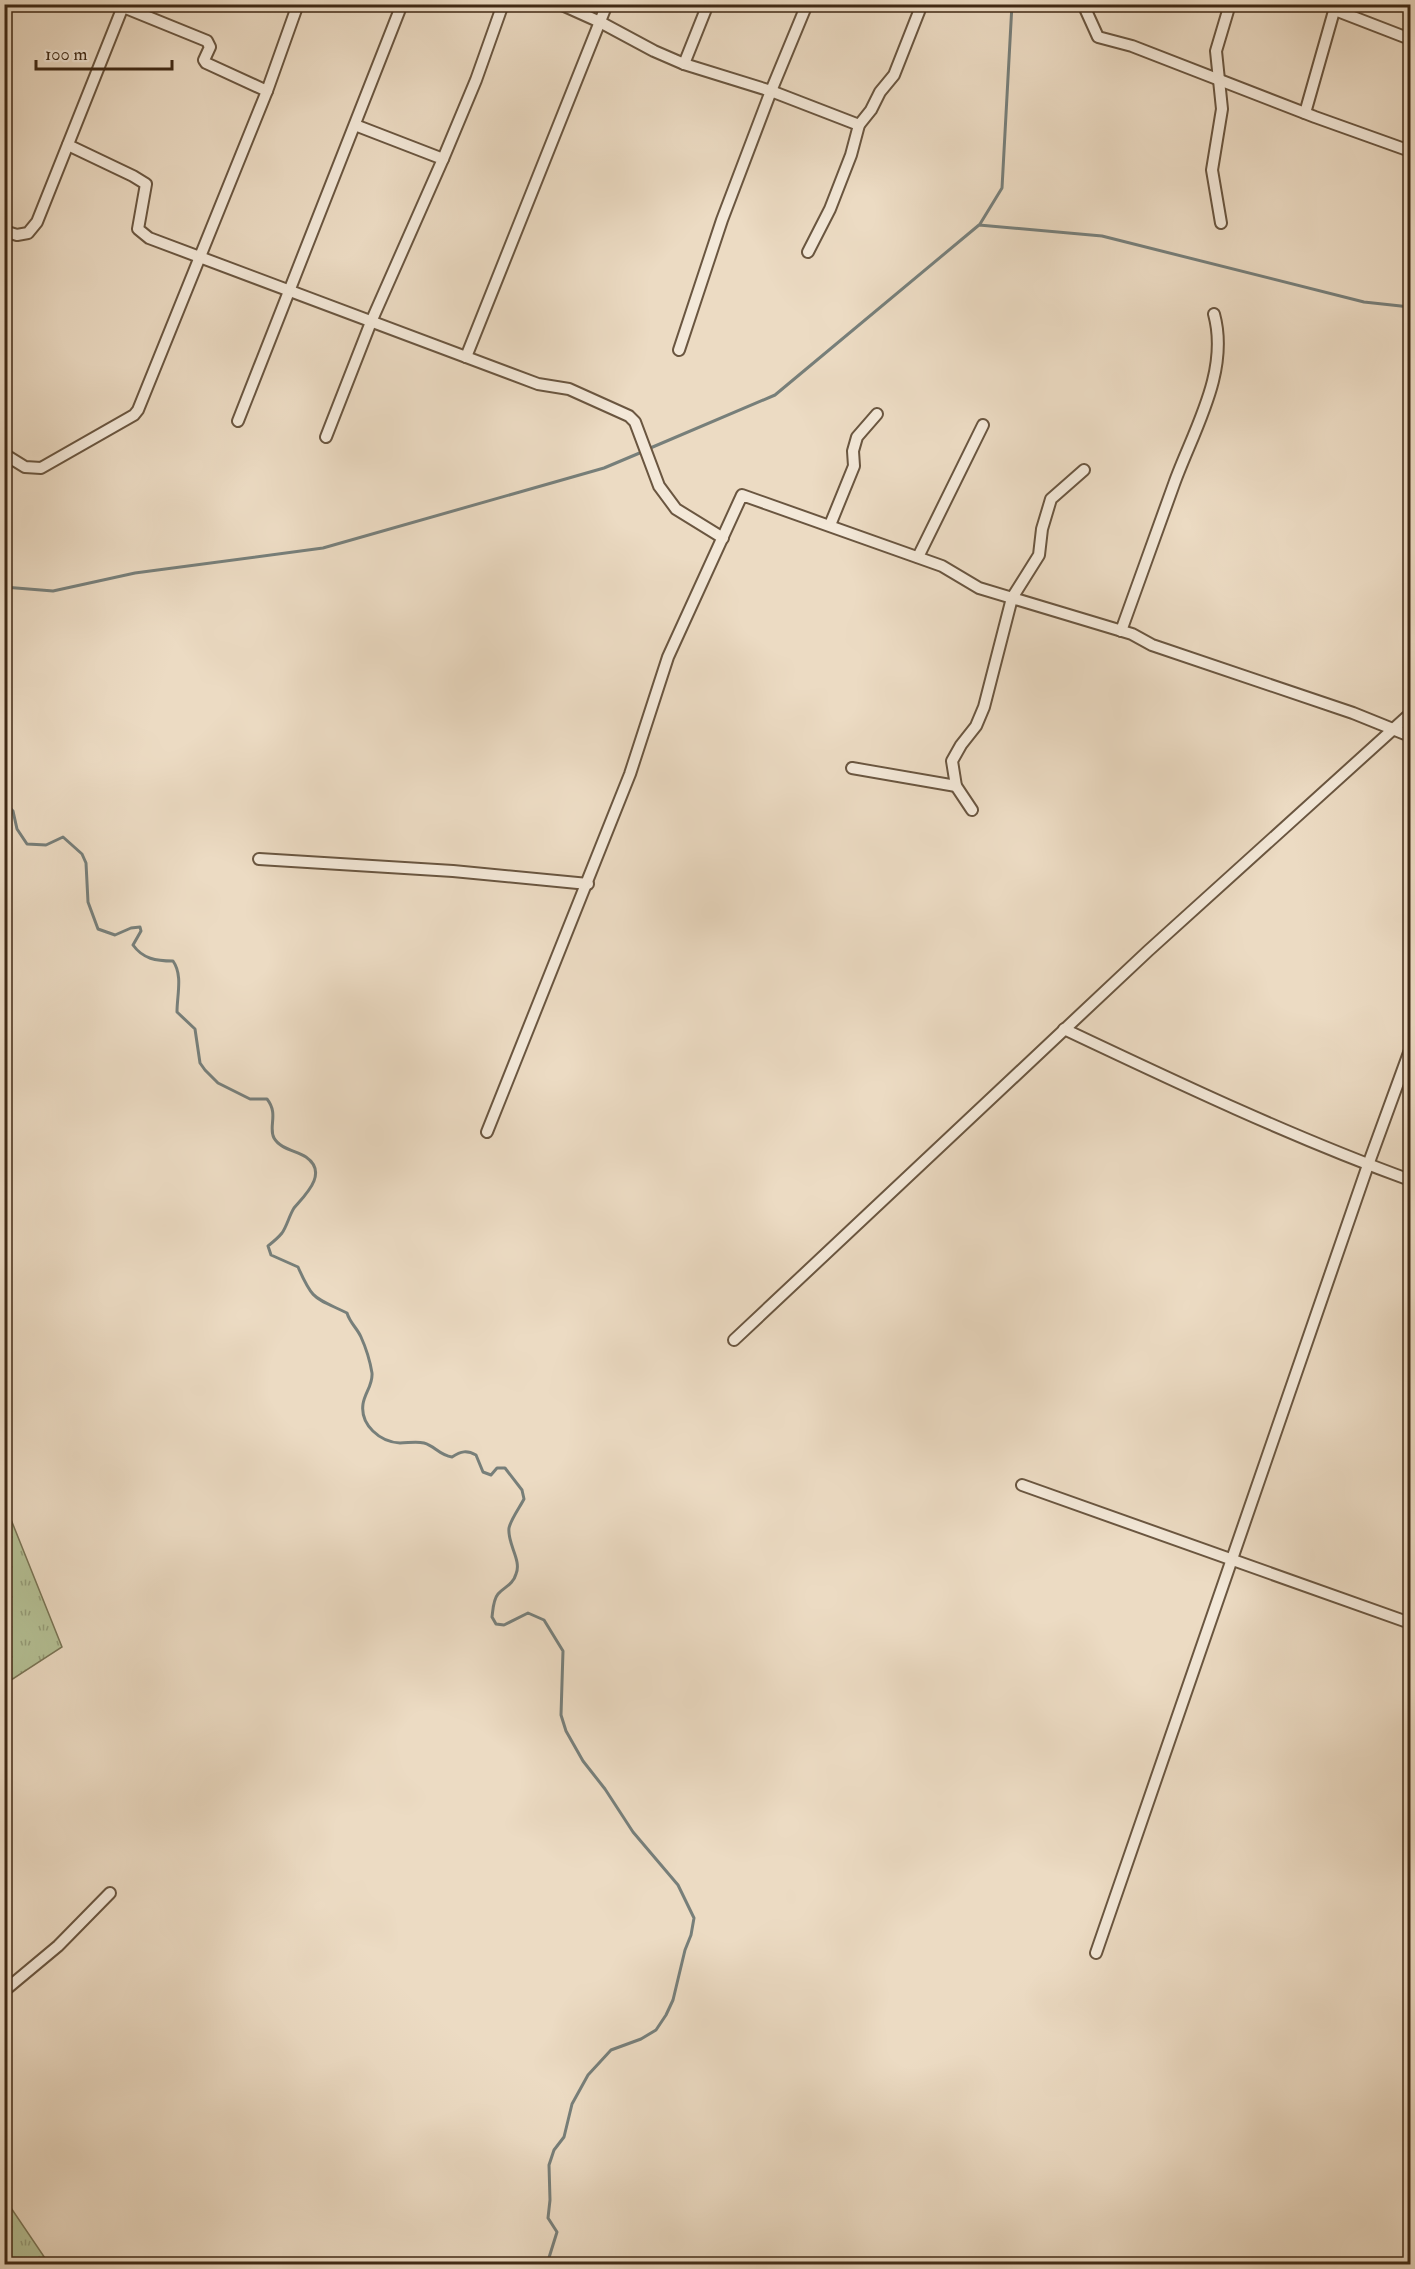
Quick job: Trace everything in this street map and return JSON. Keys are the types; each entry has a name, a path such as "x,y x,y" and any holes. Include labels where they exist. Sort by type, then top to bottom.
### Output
{"street":[{"path":"4,454 25,466 41,468 134,414 142,403 151,374 267,91 298,4"},
{"path":"238,421 402,4"},
{"path":"326,437 371,322 476,80 502,4"},
{"path":"560,4 684,64 771,91 859,125"},
{"path":"466,357 607,4"},
{"path":"684,64 708,4"},
{"path":"679,350 722,220 807,4"},
{"path":"808,252 830,209 859,125 894,75 922,4"},
{"path":"1083,4 1098,37 1132,46 1410,151"},
{"path":"1221,223 1212,171 1222,110 1216,51 1230,4"},
{"path":"4,231 17,235 28,233 37,222 121,5 207,41 210,47 204,60 206,63 267,91"},
{"path":"1305,113 1335,7 1410,39"},
{"path":"355,125 443,159"},
{"path":"68,145 146,184 138,230 149,238 538,384 569,388 628,416 635,422 659,486 676,508 723,538"},
{"path":"1121,631 1212,388 1219,333 1214,314"},
{"path":"830,525 854,466 857,437 877,414"},
{"path":"918,557 984,425"},
{"path":"972,810 956,786 952,761 976,726 984,707 1012,598 1040,555 1042,529 1051,499 1084,470"},
{"path":"487,1132 588,884 630,774 668,657 742,495 942,566 979,588 1121,631 1152,645 1343,709 1410,736"},
{"path":"734,1340 1156,943 1410,714"},
{"path":"852,768 956,786"},
{"path":"259,859 588,884"},
{"path":"1064,1029 1171,1080 1368,1165 1410,1180"},
{"path":"1096,1953 1368,1165 1410,1050"},
{"path":"1022,1485 1410,1623"},
{"path":"6,1988 84,1922 110,1893"}],"green space":[{"path":"4,1502 62,1647 5,1684 4,1684"},
{"path":"5,2199 49,2264 5,2264"}],"waterway":[{"path":"980,224 1002,188 1012,4"},
{"path":"648,449 775,395 979,225 1102,236 1364,302 1410,307"},
{"path":"4,587 53,591 135,573 323,548 604,468 642,452"},
{"path":"4,802 13,811 17,829 27,844 46,845 63,837 82,854 86,863 88,902 98,929 115,935 140,927 141,931 133,945 137,950 150,958 173,961 179,979 177,1012 195,1029 200,1063 218,1083 250,1099 267,1099 273,1115 272,1134 274,1138 280,1145 306,1157 313,1163 315,1170 313,1184 294,1208 282,1233 268,1246 271,1255 298,1267 307,1286 316,1297 347,1313 363,1341 372,1373 363,1404 363,1412 368,1425 379,1436 393,1442 424,1443 452,1457 458,1453 473,1453 483,1472 491,1475 497,1468 505,1468 522,1490 524,1499 509,1528 517,1563 515,1578 496,1596 492,1617 496,1624 504,1625 528,1613 544,1620 563,1651 561,1715 566,1731 583,1761 605,1789 633,1832 678,1885 694,1918 673,2000 666,2015 656,2030 641,2039 611,2050 588,2075 572,2104 564,2137 554,2150 549,2165 548,2218 557,2232 547,2264"}]}
